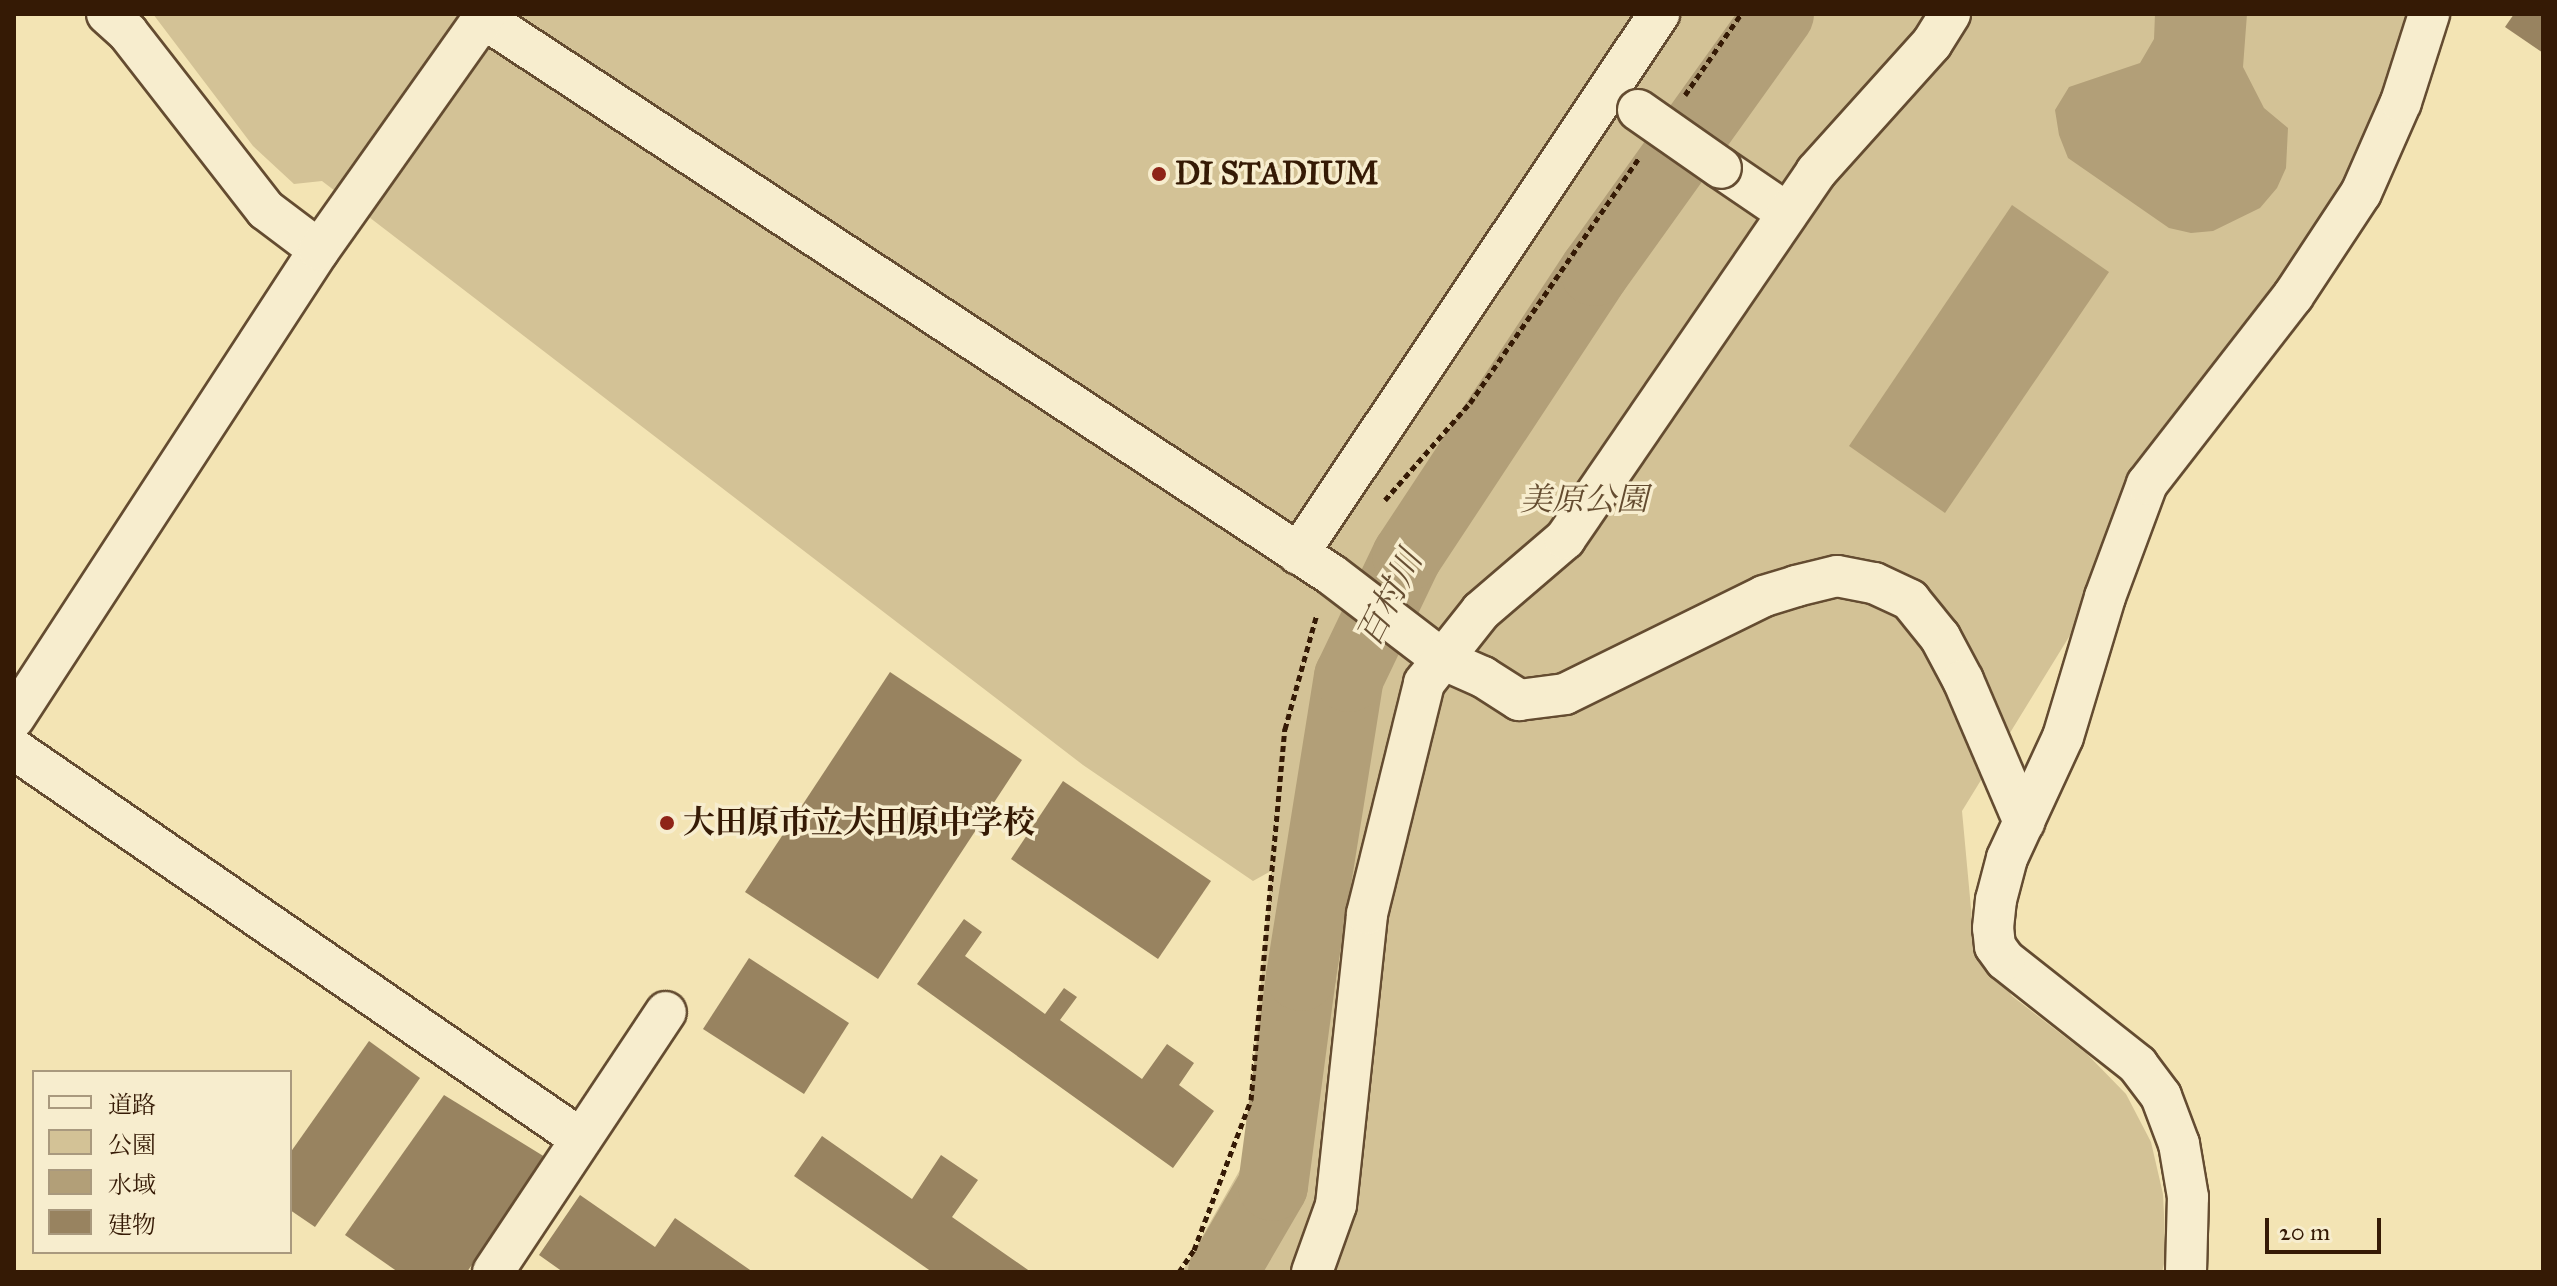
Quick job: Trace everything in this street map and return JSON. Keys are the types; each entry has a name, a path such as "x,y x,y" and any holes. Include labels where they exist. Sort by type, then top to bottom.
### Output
{"street":[{"path":"107,14 128,33 266,210 319,250"},
{"path":"1298,554 1623,100 1659,14"},
{"path":"1312,1272 1336,1205 1367,914 1424,683 1481,611 1565,539 1816,172 1932,43 1950,14"},
{"path":"2186,1272 2188,1197 2179,1144 2161,1096 2138,1065 2023,974 1995,946 1996,900 2007,858 2063,737 2105,597 2147,484 2293,296 2361,193 2401,102 2429,14"},
{"path":"14,718 319,250 484,16 1332,575 1442,659 1519,700 1565,694 1764,596 1837,576 1874,583 1910,600 1940,637 1963,680 2024,822"},
{"path":"1623,100 1787,213"},
{"path":"14,749 581,1139"},
{"path":"493,1272 666,1012"}],"path":[{"path":"1683,97 1741,14"},
{"path":"1380,506 1470,403 1640,156"},
{"path":"1179,1272 1194,1250 1251,1100 1285,729 1311,630 1332,575"}],"green space":[{"name":"美原公園","path":"153,14 2411,14 2347,182 2117,505 2072,632 1962,811 1973,930 1985,960 2012,996 2087,1054 2126,1094 2151,1142 2163,1194 2166,1256 2162,1272 1182,1272 1245,1161 1271,871 1253,881 1083,765 322,181 294,184 253,146"}],"water":[{"path":"2155,14 2247,14 2243,67 2264,108 2288,128 2286,168 2277,188 2260,208 2213,231 2191,233 2169,228 2068,158 2059,135 2055,110 2069,87 2140,63 2154,39"},
{"path":"2012,205 2109,272 1945,513 1849,446"}],"building":[{"path":"2514,14 2543,14 2543,53 2505,27"},
{"path":"890,672 1022,760 878,979 745,892"},
{"path":"1063,781 1211,881 1158,959 1011,859"},
{"path":"964,919 982,932 965,956 1045,1014 1064,988 1077,997 1060,1020 1142,1079 1167,1044 1194,1063 1179,1085 1214,1111 1173,1168 917,984"},
{"path":"749,958 849,1023 804,1094 703,1029"},
{"path":"369,1041 420,1078 315,1227 292,1211 292,1150"},
{"path":"444,1095 545,1157 467,1272 398,1272 345,1235"},
{"path":"822,1136 912,1199 941,1155 978,1180 952,1217 1031,1272 932,1272 794,1176"},
{"path":"580,1195 655,1247 675,1218 753,1272 563,1272 539,1255"}],"waterway":[{"name":"百村川","path":"1223,1272 1273,1186 1301,976 1349,677 1407,556 1595,271 1779,14"}],"place":[{"name":"DI STADIUM","path":"1159,174"},
{"name":"大田原市立大田原中学校","path":"667,823"}]}
